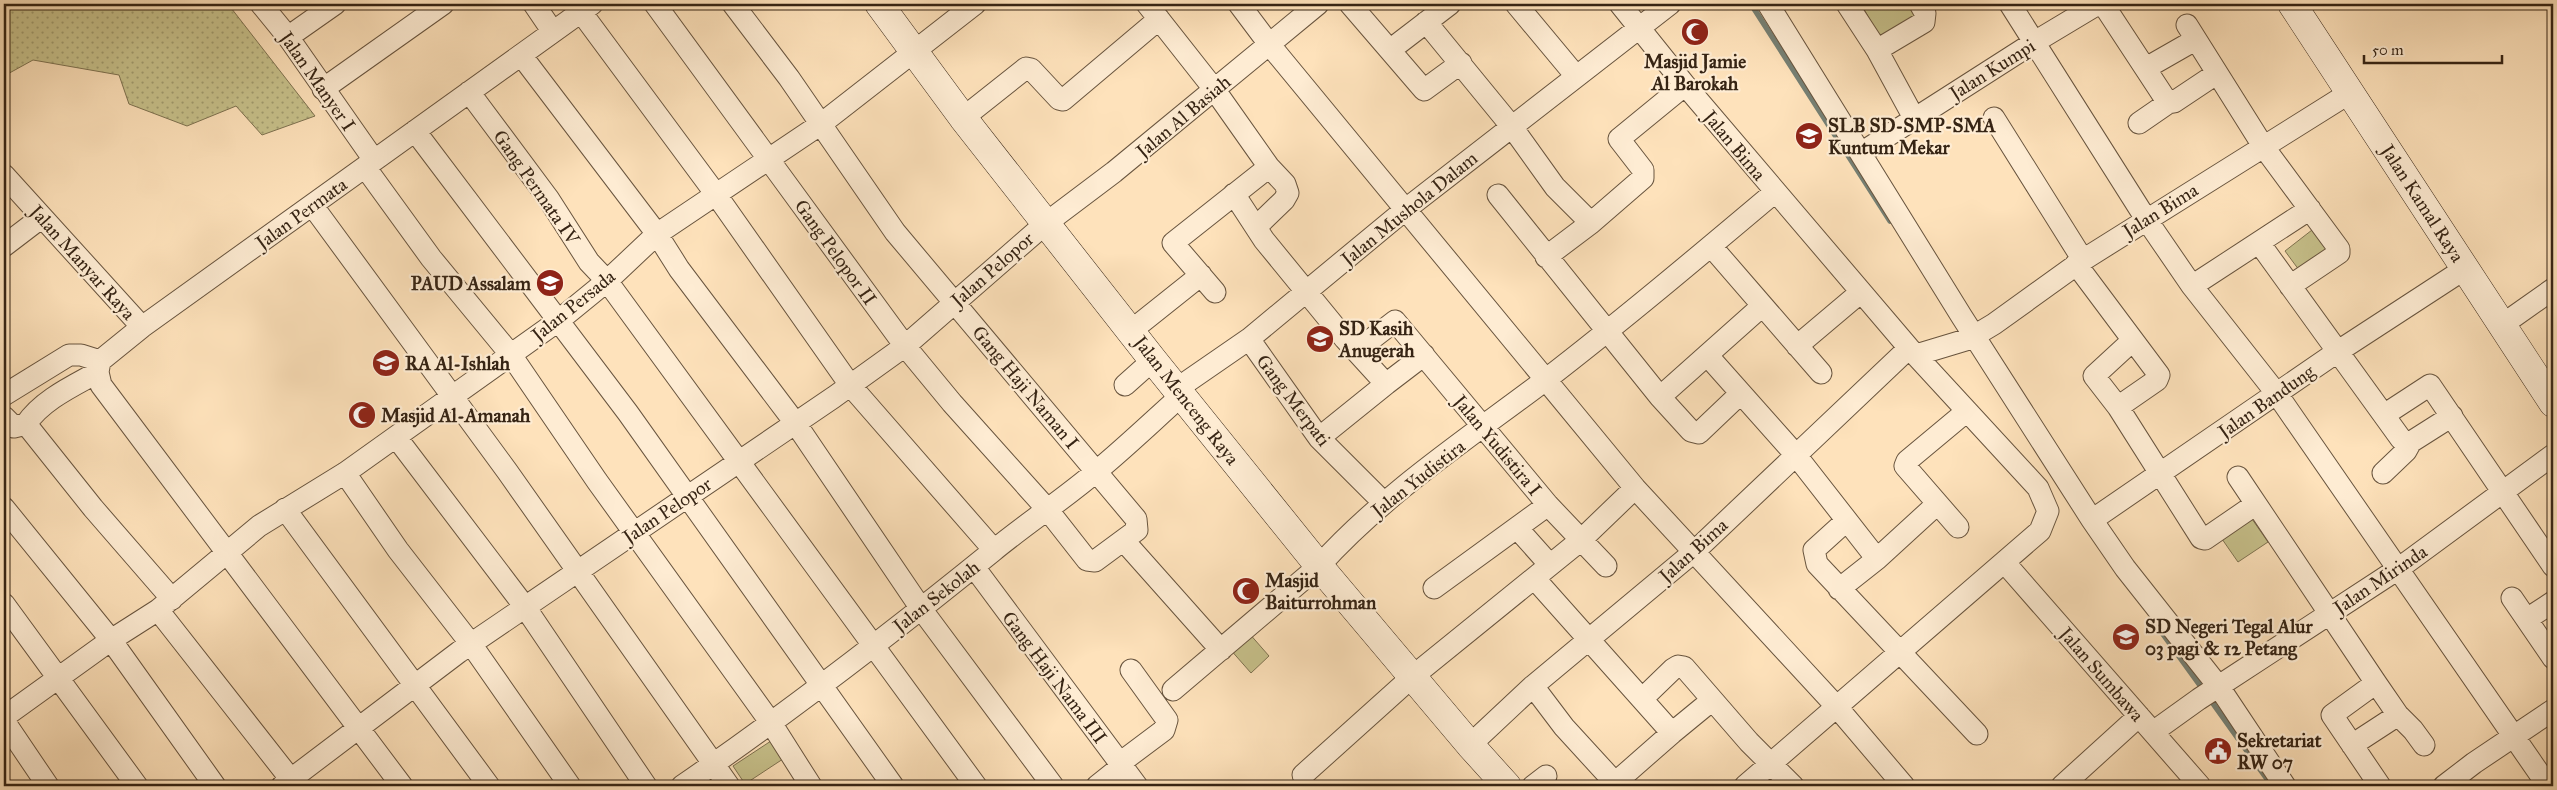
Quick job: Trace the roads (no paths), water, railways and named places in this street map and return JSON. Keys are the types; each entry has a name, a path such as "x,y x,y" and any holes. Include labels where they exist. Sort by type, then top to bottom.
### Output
{"street":[{"name":"Jalan Manyer I","path":"261,4 288,37 323,88 431,258 510,355 771,724 811,786"},
{"path":"288,37 335,4"},
{"path":"323,88 443,4"},
{"path":"534,4 553,32"},
{"name":"Gang Pelopor II","path":"655,4 905,346 952,403 1047,509 1089,561 1095,560 1124,541"},
{"name":"Gang Haji Naman I","path":"733,4 821,124 895,232 1138,522 1137,530 1124,541"},
{"name":"Jalan Menceng Raya","path":"879,4 922,46 963,118 1045,224 1132,330 1153,360 1319,566 1507,786"},
{"name":"Jalan Persada","path":"4,719 111,640 165,604 226,551 285,509 345,473 558,321 607,281 657,234 767,158 821,124 975,4"},
{"path":"1239,4 1269,44 1635,488 1836,706 1904,786"},
{"name":"Jalan Al Basiah","path":"1045,224 1114,172 1318,4"},
{"path":"1350,4 1424,90 1461,63"},
{"path":"1390,50 1450,4"},
{"name":"Jalan Bima","path":"1620,4 1775,192 1912,351 2038,488 2065,502"},
{"name":"Jalan Mushola Dalam","path":"1180,392 1406,209 1670,4"},
{"path":"1768,4 1861,153 1966,339 2065,502 2092,520 2211,692 2285,786"},
{"path":"1846,4 1877,50 1877,54 1914,118"},
{"path":"1877,50 1924,22 1925,13 1920,4"},
{"path":"2010,4 2146,219 2192,286 2277,394 2548,786"},
{"name":"Jalan Kumpi","path":"1861,153 2033,42 2098,4"},
{"path":"2103,4 2168,102"},
{"name":"Jalan Kamal Raya","path":"2292,4 2553,403"},
{"path":"1524,7 1576,76"},
{"path":"586,8 850,385 994,550"},
{"name":"Jalan Permata","path":"26,424 33,415 99,366 142,327 586,8"},
{"path":"963,118 1026,68 1031,69 1058,99 1062,100 1153,11 1214,90 1269,167 1285,184 1288,193 1284,200 1257,226"},
{"path":"1426,22 1512,127 1555,187 1591,223"},
{"path":"2146,68 2191,32 2262,146 2339,251 2290,286"},
{"path":"522,55 657,234 679,269 796,424 922,610 1053,786"},
{"path":"2139,123 2168,102 2174,102 2216,74"},
{"path":"1546,257 1591,223 1644,176 1644,170 1619,139 1685,85"},
{"name":"Gang Permata IV","path":"469,92 548,198 590,262 607,281 976,786"},
{"name":"Jalan Bima","path":"1470,745 1532,686 1695,551 1795,454 1912,351 1966,339 1994,324 2079,262 2351,92"},
{"path":"1994,118 2079,262 2159,378 2118,407"},
{"path":"415,132 687,496 893,786"},
{"path":"1215,292 1174,243 1269,167"},
{"name":"Jalan Manyar Raya","path":"4,174 142,327"},
{"name":"Jalan Bima","path":"1546,379 1606,332 1775,192"},
{"path":"1234,194 1257,226 1264,240 1356,351 1386,384"},
{"path":"1498,195 1606,332 1660,397 1694,434 1699,433 1740,394"},
{"path":"312,204 715,763 729,786"},
{"path":"2192,286 2260,244 2310,209"},
{"path":"4,246 42,217"},
{"name":"Jalan Pelopor","path":"290,784 360,727 471,644 796,424 905,346 1045,224"},
{"path":"2260,244 2401,439 2411,442"},
{"path":"1711,246 1761,307 1821,373"},
{"name":"Jalan Bandung","path":"2092,520 2337,352 2466,268"},
{"path":"1132,330 1201,275"},
{"path":"2502,325 2553,289"},
{"path":"1797,346 1861,292"},
{"path":"1660,397 1761,307"},
{"name":"Jalan Yudistira I","path":"1356,351 1395,321 1482,428 1548,504 1606,566"},
{"name":"Gang Merpati","path":"1249,338 1320,438 1384,503"},
{"path":"2132,341 2094,376 2118,407 2202,539 2256,504"},
{"path":"4,395 68,355 81,355 99,366 101,385 360,727 402,786"},
{"path":"1320,438 1424,355"},
{"path":"1707,355 1795,454 1877,559"},
{"path":"1125,385 1153,360"},
{"name":"Jalan Yudistira","path":"1173,690 1319,566 1337,546 1384,503 1546,379"},
{"path":"2384,415 2430,385 2553,566"},
{"name":"Jalan Sekolah","path":"682,786 771,724 872,645 922,610 994,550 1097,471 1180,392"},
{"path":"1958,527 1905,469 1906,463 1967,411"},
{"path":"2383,474 2406,451 2411,442 2452,416"},
{"path":"4,417 14,427 26,424 93,508 165,604 290,784"},
{"path":"396,437 526,607 646,786"},
{"name":"Jalan Mirinda","path":"2153,732 2398,569 2553,456"},
{"path":"345,473 398,550 471,644 570,786"},
{"path":"2238,477 2398,715 2413,730 2424,745"},
{"path":"1303,775 1412,677 1581,540 1635,488"},
{"path":"1745,786 2005,563 2040,531 2065,502"},
{"path":"1434,588 1548,504"},
{"path":"1840,589 1877,559 1936,504"},
{"path":"4,508 111,640 215,786"},
{"path":"285,509 414,686 490,786"},
{"path":"1846,521 1814,550 1817,564 1902,652 1977,734"},
{"path":"1517,528 1542,572 1589,639 1672,733"},
{"path":"1124,541 1221,650"},
{"name":"Jalan Sumbawa","path":"2005,563 2200,786"},
{"name":"Gang Haji Nama III","path":"974,567 1137,786"},
{"path":"2512,598 2553,658"},
{"path":"2527,619 2553,602"},
{"path":"4,604 60,678 137,786"},
{"path":"1642,699 1673,669 1680,666 1793,786"},
{"path":"1097,786 1164,730 1167,720 1131,670"},
{"path":"2376,683 2333,712 2333,717 2380,786"},
{"path":"1532,686 1564,727 1616,785 1672,733 1711,701"},
{"path":"2444,786 2474,763 2514,738 2553,710"},
{"path":"2352,745 2398,715"},
{"path":"2073,782 2139,716"},
{"path":"4,719 48,786"}],"waterway":[{"path":"1751,4 1890,221"},
{"path":"2152,619 2204,691"},
{"path":"2209,698 2272,786"}],"place":[{"name":"Masjid Jamie Al Barokah","path":"1695,32"},
{"name":"SLB SD-SMP-SMA Kuntum Mekar","path":"1809,136"},
{"name":"PAUD Assalam","path":"550,283"},
{"name":"SD Kasih Anugerah","path":"1320,339"},
{"name":"RA Al-Ishlah","path":"386,363"},
{"name":"Masjid Al-Amanah","path":"362,415"},
{"name":"Masjid Baiturrohman","path":"1246,591"},
{"name":"SD Negeri Tegal Alur 03 pagi & 12 Petang","path":"2126,637"},
{"name":"Sekretariat RW 07","path":"2218,751"}]}
